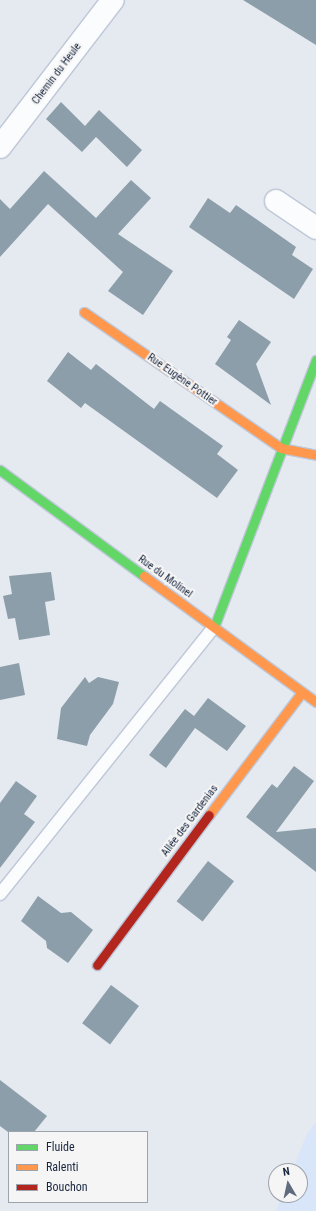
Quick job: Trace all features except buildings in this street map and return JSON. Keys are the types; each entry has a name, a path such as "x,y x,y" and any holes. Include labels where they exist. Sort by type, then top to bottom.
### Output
{"street":[{"name":"Chemin du Heule","path":"0,148 113,0"},
{"path":"276,201 316,228"},
{"name":"Rue Eugène Pottier","path":"84,312 281,448 316,455"},
{"path":"214,627 281,448 316,360"},
{"name":"Rue du Molinel","path":"0,470 316,702"},
{"name":"Allée des Gardenias","path":"97,965 302,692"}],"lane":[{"path":"0,894 214,627"}],"shaded area":[{"path":"316,1122 316,1211 276,1211 279,1203 308,1203 308,1163 295,1163 307,1134"}],"traffic: fast":[{"path":"214,627 316,360"},
{"path":"0,470 144,576"}],"traffic: slow":[{"path":"84,312 281,448 316,455"},
{"path":"144,576 316,702"},
{"path":"209,815 302,692"}],"traffic: jam":[{"path":"97,965 209,815"}]}
